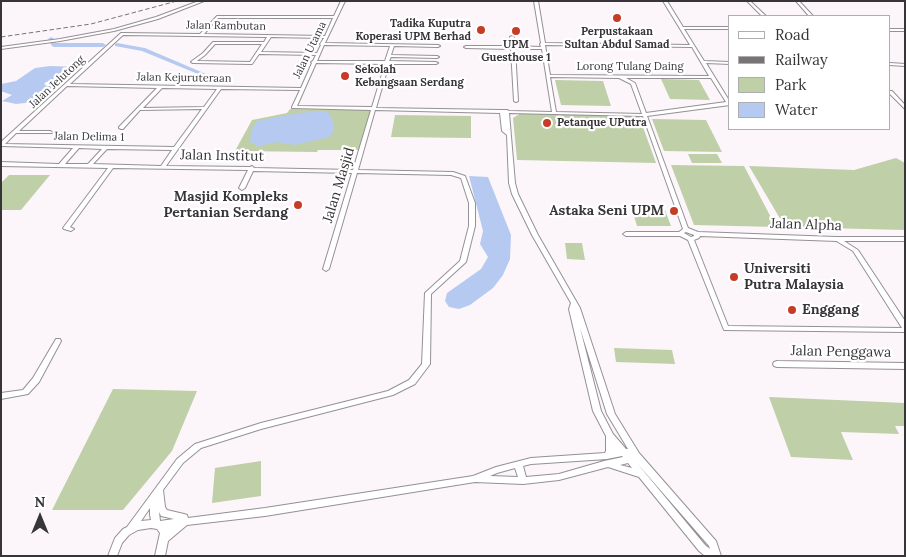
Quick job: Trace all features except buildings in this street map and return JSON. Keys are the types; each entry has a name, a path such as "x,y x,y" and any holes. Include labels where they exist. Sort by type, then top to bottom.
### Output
{"street":[{"path":"1,48 60,40 136,24 203,1"},
{"name":"Jalan Utama","path":"343,1 313,62 294,107 374,108"},
{"path":"536,1 554,112"},
{"path":"665,1 728,102"},
{"path":"748,1 763,15"},
{"path":"797,1 810,15"},
{"path":"201,35 217,17 336,17"},
{"path":"682,28 728,28"},
{"path":"891,30 905,30"},
{"name":"Jalan Rambutan","path":"127,34 325,37"},
{"name":"Jalan Jelutong","path":"1,145 120,36 127,34"},
{"path":"265,44 214,43 193,62 248,63 254,61 259,53 265,44 270,36"},
{"path":"512,37 516,101"},
{"path":"322,44 438,46"},
{"name":"Jalan Masjid","path":"326,269 392,46"},
{"path":"466,47 693,46"},
{"path":"259,53 317,54"},
{"path":"390,56 437,57"},
{"path":"313,62 436,63"},
{"path":"703,62 728,62"},
{"path":"891,64 905,64"},
{"name":"Lorong Tulang Daing","path":"548,76 712,77"},
{"path":"619,76 633,83 682,219 684,232"},
{"path":"633,83 642,76"},
{"name":"Jalan Kejuruteraan","path":"67,85 301,90"},
{"path":"120,128 160,87"},
{"path":"163,166 220,88"},
{"path":"892,96 905,96"},
{"path":"892,96 905,108"},
{"path":"374,108 645,115 728,104"},
{"path":"139,108 204,108"},
{"path":"432,110 554,112"},
{"path":"472,110 532,111"},
{"path":"489,112 505,119 520,112"},
{"path":"504,112 504,132 507,134 512,183 573,304 578,308 611,414 637,455 713,544 716,556"},
{"path":"16,132 50,132"},
{"name":"Jalan Delima 1","path":"1,145 176,149"},
{"path":"61,165 77,147"},
{"path":"90,165 106,147"},
{"name":"Jalan Institut","path":"1,164 442,172 457,174 463,177 472,203 472,226 463,262 428,293 426,364 421,374 412,382 390,393 206,442 189,452 159,489"},
{"path":"71,229 66,228 112,166"},
{"path":"242,188 252,168"},
{"name":"Jalan Alpha","path":"626,234 684,232 694,236 707,234 836,239 905,239"},
{"path":"694,236 726,328 905,329"},
{"path":"836,239 855,250 905,329"},
{"path":"855,250 860,243 868,239"},
{"path":"573,304 572,309 597,411 610,436 640,475 702,548 712,556"},
{"path":"1,396 25,392 36,380 58,341"},
{"name":"Jalan Penggawa","path":"778,364 905,366"},
{"path":"475,478 523,481 559,477 605,460 610,452 610,436"},
{"path":"131,528 146,524 158,525 321,504 475,478 496,470 554,458 605,460 637,455"},
{"path":"605,460 640,475"},
{"path":"518,465 523,481"},
{"path":"159,489 161,508 164,514 171,517 211,518"},
{"path":"159,489 154,508 158,525 165,532 166,538 160,556"},
{"path":"112,556 118,541 131,528 159,489"},
{"path":"166,538 186,521"}],"green space":[{"path":"661,79 699,80 710,100 670,99"},
{"path":"555,80 603,81 611,106 561,105"},
{"path":"290,109 372,110 360,150 318,150 317,152 235,151 252,120 287,113"},
{"path":"521,113 639,116 656,163 517,160 513,118"},
{"path":"395,115 471,116 471,138 391,137"},
{"path":"652,119 706,120 722,152 664,151"},
{"path":"688,154 717,154 722,163 692,163"},
{"path":"896,158 905,163 905,230 785,227 749,166 854,170"},
{"path":"671,165 744,166 776,227 694,225"},
{"path":"9,175 50,175 21,210 1,210 1,183"},
{"path":"632,210 665,210 671,226 637,226"},
{"path":"565,243 582,243 585,260 567,259"},
{"path":"614,348 672,350 675,364 616,362"},
{"path":"113,389 197,391 172,451 123,510 52,510"},
{"path":"769,397 905,403 905,426 895,426 899,434 841,432 853,460 791,457"},
{"path":"261,461 261,496 212,503 215,468"}],"water":[{"path":"50,66 79,67 63,81 46,82 44,84 47,86 58,86 43,101 16,104 2,101 12,95 1,91 1,84 16,81 35,68"},
{"path":"327,111 332,118 334,130 330,137 294,145 277,142 255,147 255,144 250,142 251,131 257,121 298,113"},
{"path":"469,176 488,177 511,235 510,259 503,275 493,288 470,305 459,309 449,307 445,301 447,293 481,269 488,257 480,244 483,231"}],"waterway":[{"path":"51,39 54,45 103,45"},
{"path":"117,45 143,49 217,80"}],"railway":[{"path":"1,37 91,24 177,1"}],"place":[{"name":"Perpustakaan Sultan Abdul Samad","path":"617,18"},
{"name":"Tadika Kuputra Koperasi UPM Berhad","path":"481,30"},
{"name":"UPM Guesthouse 1","path":"516,31"},
{"name":"Sekolah Kebangsaan Serdang","path":"345,76"},
{"name":"Petanque UPutra","path":"547,123"},
{"name":"Masjid Kompleks Pertanian Serdang","path":"298,205"},
{"name":"Astaka Seni UPM","path":"674,211"},
{"name":"Universiti Putra Malaysia","path":"734,277"},
{"name":"Enggang","path":"792,310"}]}
